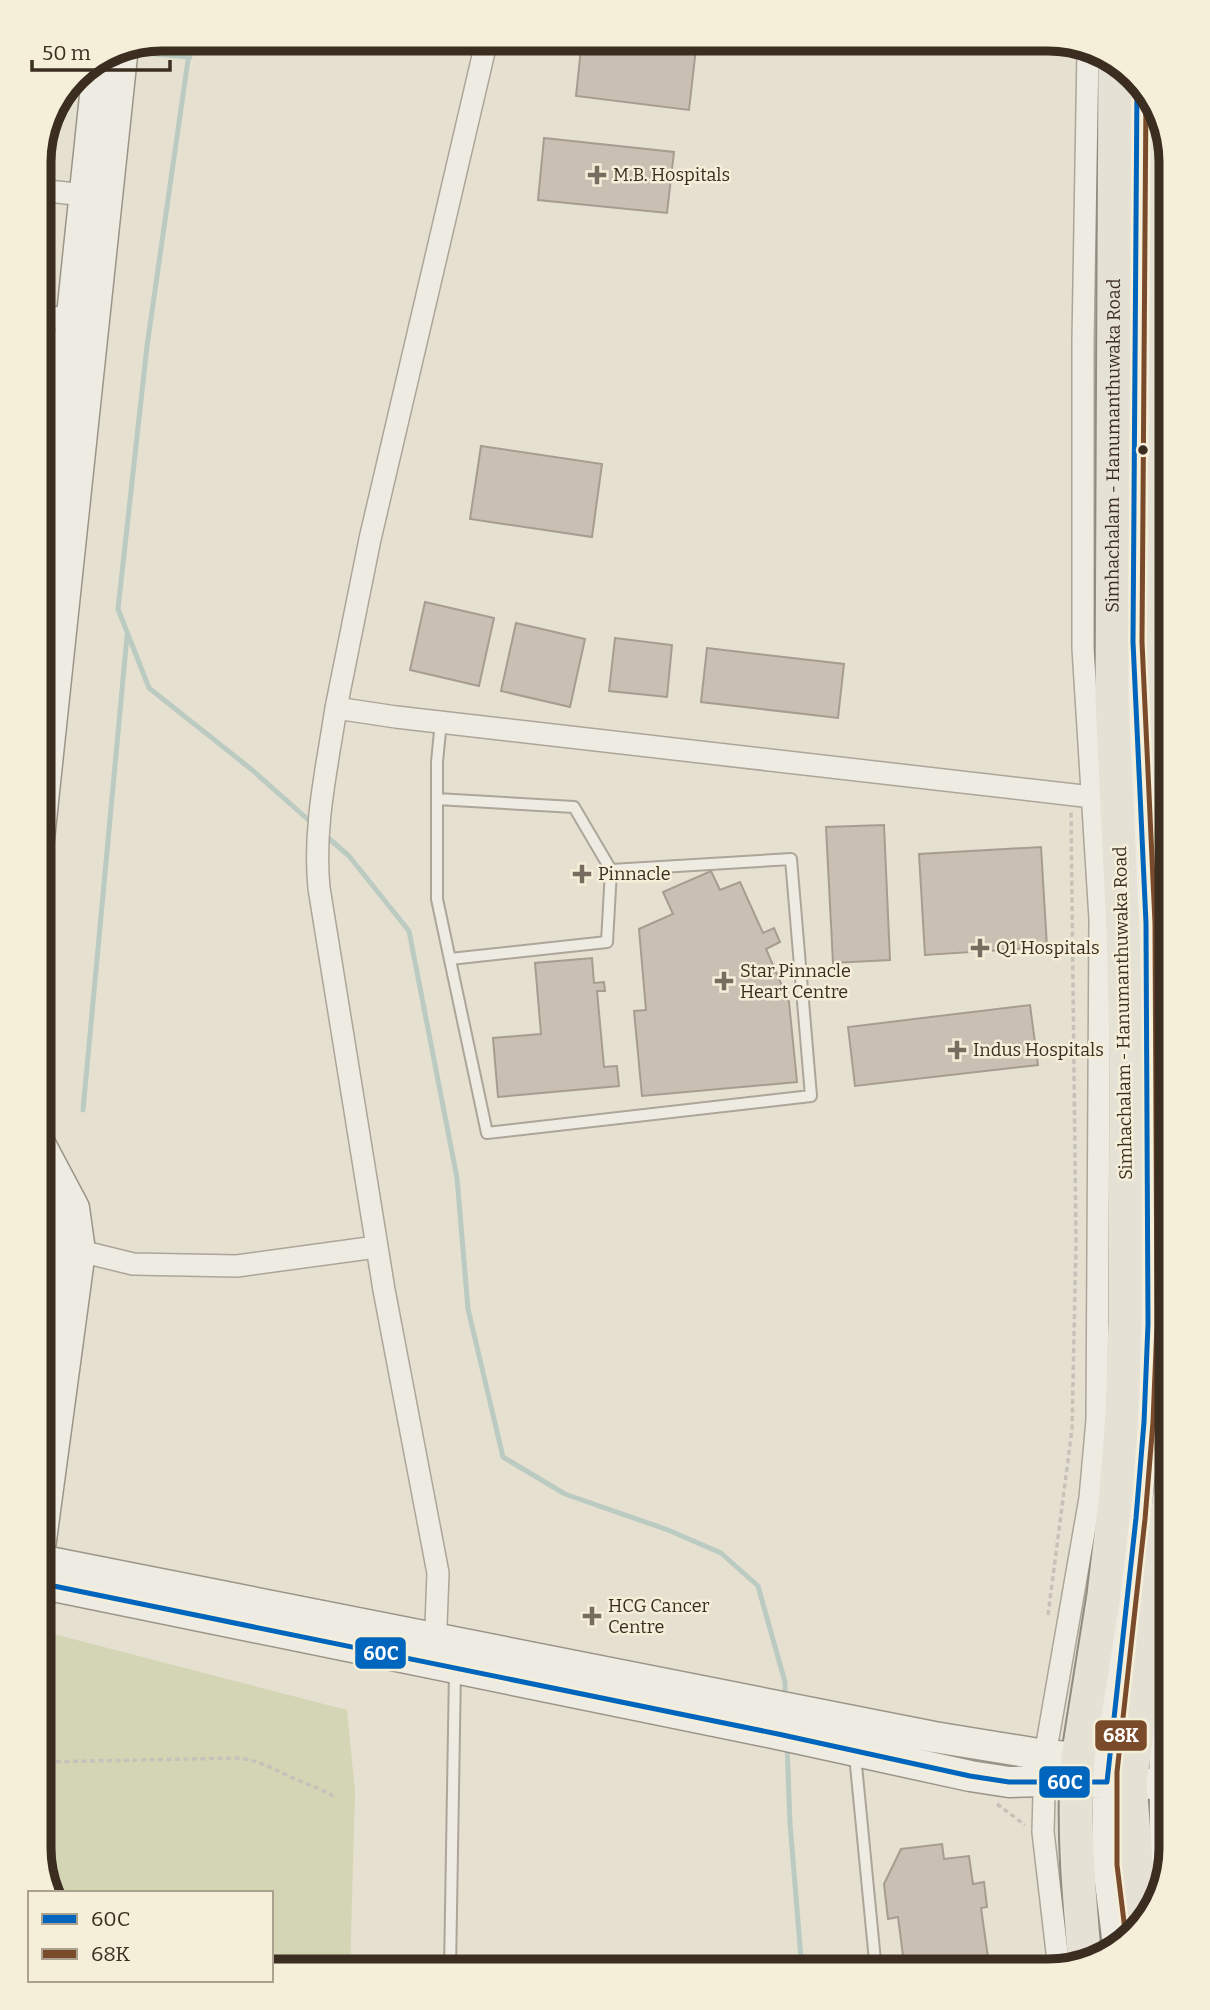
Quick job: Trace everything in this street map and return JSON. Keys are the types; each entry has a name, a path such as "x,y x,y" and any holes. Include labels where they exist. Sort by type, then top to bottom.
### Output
{"main road":[{"name":"Simhachalam - Hanumanthuwaka Road","path":"1115,73 1112,699 1124,932 1127,1165 1122,1415 1104,1595 1115,1769 1139,1913"},
{"path":"1157,142 1156,375 1159,490"},
{"path":"1159,582 1151,645 1159,813"},
{"name":"Simhachalam - Hanumanthuwaka Road","path":"1084,1952 1075,1840 1115,1769 1159,1588"}],"street":[{"path":"442,1657 438,1573 376,1247 318,888 316,860 318,825 336,709 370,539 484,51"},
{"path":"1088,58 1083,341 1083,648 1100,919 1097,1420 1090,1498 1115,1769 1156,1871"},
{"path":"51,703 105,67"},
{"path":"1117,1935 1108,1866 1144,1422 1148,1324 1146,923 1133,642 1137,95"},
{"path":"51,191 96,195"},
{"path":"51,425 96,195"},
{"path":"51,317 71,319"},
{"path":"336,709 1092,797"},
{"path":"51,1165 74,1209 80,1251 51,1463"},
{"path":"51,1235 57,1253 51,1277"},
{"path":"80,1251 133,1264 237,1266 376,1247"},
{"path":"51,1561 442,1657"},
{"path":"51,1585 786,1722 1115,1769"},
{"path":"1058,1958 1043,1832 1115,1769 1159,1673"},
{"path":"786,1722 855,1750 1009,1782 1115,1769"}],"lane":[{"path":"441,722 437,762 437,899 487,1133 811,1096 791,859 611,870"},
{"path":"437,799 574,807 611,870 607,942 450,959"},
{"path":"442,1657 450,1959"},
{"path":"855,1750 875,1959"}],"path":[{"path":"1046,1628 1072,1429 1076,1243 1070,795"},
{"path":"51,1762 249,1759 324,1790 336,1798"},
{"path":"986,1802 998,1804 1025,1825 1028,1833 1029,1822"}],"green space":[{"path":"51,1633 347,1710 355,1792 350,1959 273,1959 273,1891 60,1891 53,1870 51,1848"}],"building":[{"path":"581,51 696,51 689,110 576,96"},
{"path":"544,138 674,152 667,213 538,200"},
{"path":"481,446 602,464 592,537 470,519"},
{"path":"425,602 494,618 479,686 410,670"},
{"path":"516,623 585,639 570,707 501,691"},
{"path":"615,638 672,645 667,697 609,691"},
{"path":"707,648 844,664 838,718 701,702"},
{"path":"884,825 890,960 833,963 826,827"},
{"path":"1041,847 1047,947 925,955 919,854"},
{"path":"711,871 720,890 740,882 763,933 774,928 780,942 766,949 789,1002 797,1082 642,1096 634,1011 646,1010 639,929 673,914 663,892"},
{"path":"592,958 594,983 604,982 605,991 597,991 604,1067 617,1066 619,1086 498,1097 493,1038 541,1034 535,963"},
{"path":"1030,1005 1038,1065 855,1086 848,1027"},
{"path":"1159,1430 1159,1488 1152,1487"},
{"path":"942,1844 944,1859 969,1856 973,1884 984,1882 987,1907 981,1908 988,1959 903,1959 898,1917 888,1919 884,1884 901,1849"}],"waterway":[{"path":"189,51 147,346 118,609 149,688 251,769 313,824"},
{"path":"143,53 190,57"},
{"path":"83,1110 127,636"},
{"path":"325,835 349,856 409,931 457,1178 468,1309 503,1457 565,1494 668,1530 721,1553 758,1586 785,1682 785,1699"},
{"path":"787,1744 790,1823 801,1959"}],"transit line":[{"name":"60C","path":"51,1585 778,1734 970,1776 1009,1782 1107,1782 1136,1518 1148,1324 1146,923 1133,642 1137,95"},
{"name":"68K","path":"1125,1928 1117,1865 1117,1772 1145,1519 1157,1324 1155,923 1142,642 1146,109"}],"place":[{"name":"M.B. Hospitals","path":"597,175"},
{"name":"Pinnacle","path":"582,874"},
{"name":"Q1 Hospitals","path":"980,948"},
{"name":"Star Pinnacle Heart Centre","path":"724,981"},
{"name":"Indus Hospitals","path":"957,1050"},
{"name":"HCG Cancer Centre","path":"592,1616"}]}
